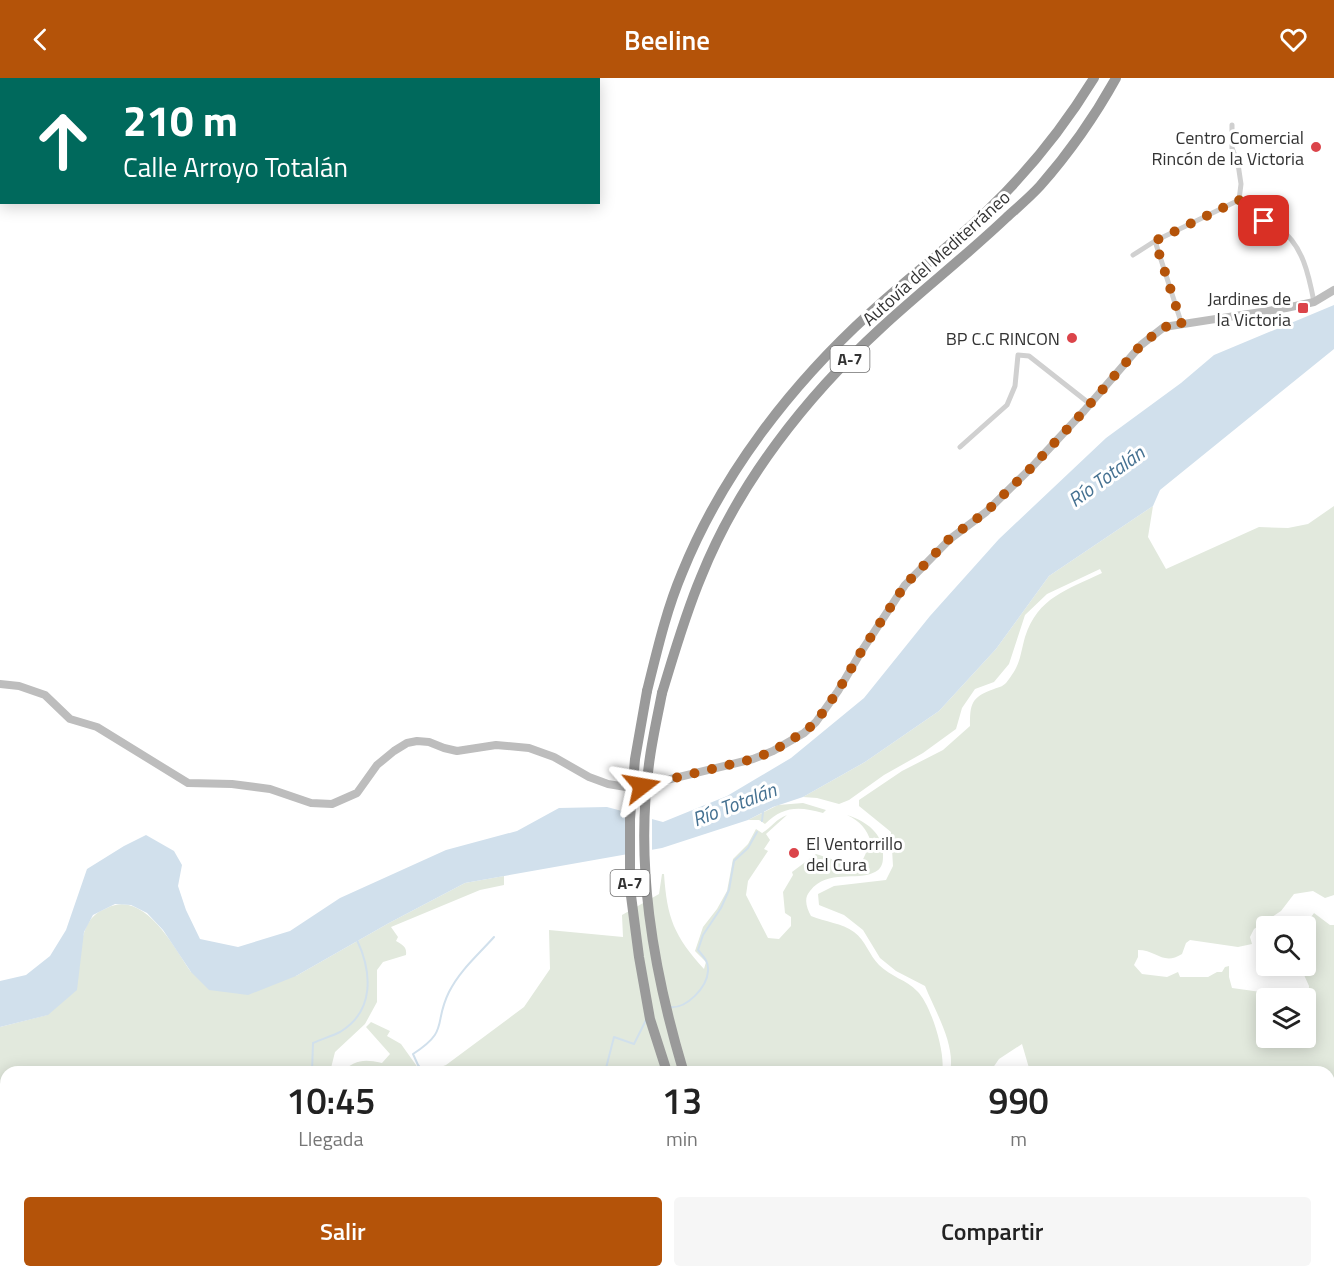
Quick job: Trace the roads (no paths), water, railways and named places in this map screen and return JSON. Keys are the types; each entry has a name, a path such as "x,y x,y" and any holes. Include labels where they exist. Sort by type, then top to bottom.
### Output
{"highway":[{"name":"Autovía del Mediterráneo","path":"665,1066 650,1019 639,957 630,888 630,819 635,759 647,691 661,632 682,573 704,525 732,477 770,422 816,366 870,313 987,212 1024,174 1052,140 1094,78"},
{"name":"Autovía del Mediterráneo","path":"681,1066 666,1015 654,958 646,890 645,819 650,758 662,693 701,575 739,503 789,427 829,380 881,328 974,248 1040,186 1097,111 1116,78"}],"street":[{"path":"1232,125 1232,148 1238,164 1241,184 1239,200 1254,218 1278,227 1292,239 1302,258 1314,302"},
{"path":"1133,255 1155,241 1239,200"},
{"path":"1155,241 1182,325"},
{"path":"0,684 19,686 45,695 70,719 97,727 188,783 232,784 270,789 310,803 332,804 357,793 377,765 407,743 429,742 457,751 496,745 529,748 554,757 589,777 608,784 626,787 642,786 753,759 773,751 816,722 905,585 950,538 986,512 1032,467 1141,345 1164,327 1314,302 1334,291"},
{"path":"960,447 1007,405 1015,386 1018,355 1029,356 1090,404"}],"water":[{"name":"Río Totalán","path":"1334,305 1334,349 1160,490 1153,506 1049,576 996,649 939,711 865,762 803,797 773,807 748,820 662,848 465,883 296,976 248,995 209,990 191,972 163,930 147,913 131,905 115,904 93,915 84,932 77,990 48,1015 0,1027 0,981 26,975 50,956 66,930 87,869 146,835 174,851 182,865 178,886 186,910 200,939 238,947 290,931 340,898 446,850 517,831 559,808 607,807 663,822 727,796 791,758 864,698 930,616 999,539 1106,438 1181,383 1214,355"}],"waterway":[{"name":"Río Totalán","path":"762,821 763,812"},
{"path":"670,1007 683,1005 689,1001 700,990 707,978 708,965 698,950 703,935 721,908 729,890 734,861 748,848 757,832"},
{"path":"419,1066 413,1054 432,1039 439,1026 444,1003 453,984 494,937"},
{"path":"312,1066 313,1043 340,1032 360,1013 365,1002 366,965 357,940"},
{"path":"607,1066 614,1037 634,1044 646,1020"}],"place":[{"name":"Centro Comercial Rincón de la Victoria","path":"1316,147"},
{"name":"Jardines de la Victoria","path":"1303,308"},
{"name":"BP C.C RINCON","path":"1072,338"},
{"name":"El Ventorrillo del Cura","path":"794,853"}]}
